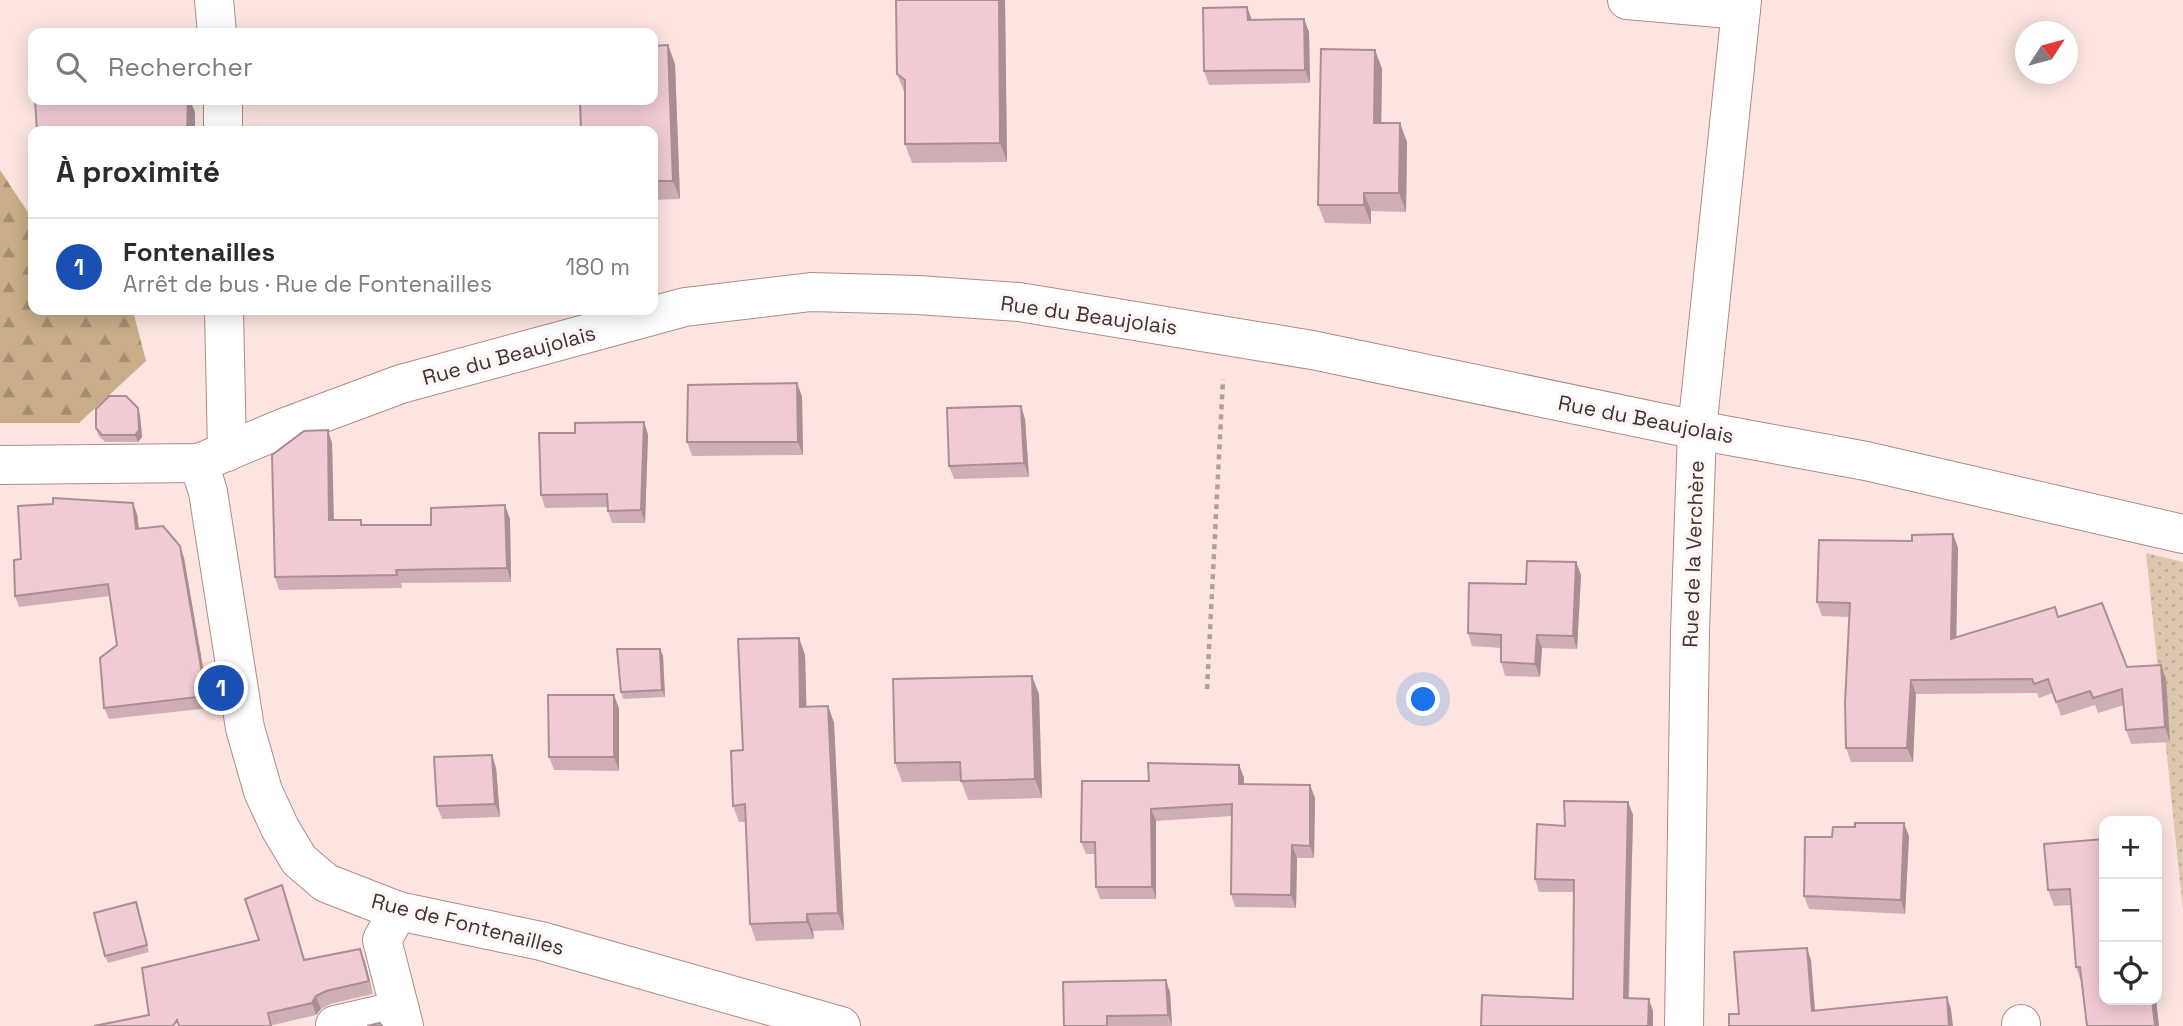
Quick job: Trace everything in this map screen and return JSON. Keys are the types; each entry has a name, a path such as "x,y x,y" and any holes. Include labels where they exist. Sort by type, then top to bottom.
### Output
{"street":[{"path":"214,0 217,28"},
{"path":"1628,0 1741,5"},
{"name":"Rue de la Verchère","path":"1684,1026 1690,632 1697,430 1741,5"},
{"path":"223,105 223,126"},
{"name":"Rue du Beaujolais","path":"658,314 685,307 811,292 918,295 1019,302 1312,350 1697,430 1866,461 2183,534"},
{"name":"Rue de Fontenailles","path":"225,315 208,492 245,728 263,791 299,860 326,883 398,911 541,941 838,1026"},
{"name":"Rue du Beaujolais","path":"0,465 213,457 401,384 655,315"},
{"path":"335,1025 402,1018 382,940 398,911"}],"path":[{"path":"1206,688 1225,336"}],"shaded area":[{"path":"2146,553 2183,562 2183,911"}],"green space":[{"path":"0,170 28,212 28,315 134,315 146,361 79,423 0,423"}],"building":[{"path":"896,0 999,0 1000,143 905,144 905,80 897,74"},
{"path":"1247,7 1248,20 1304,19 1305,70 1204,71 1203,8"},
{"path":"668,45 673,181 658,181 658,126 581,126 580,105 658,105 658,46"},
{"path":"1321,49 1375,50 1374,123 1400,123 1399,193 1364,193 1364,205 1318,205"},
{"path":"35,105 188,105 187,126 37,126"},
{"path":"797,383 798,442 687,442 688,385"},
{"path":"109,396 126,396 138,408 139,430 135,435 102,435 96,428 96,409"},
{"path":"1021,406 1024,463 949,466 947,408"},
{"path":"644,422 641,510 608,511 607,494 541,495 539,433 575,433 575,423"},
{"path":"328,430 329,520 361,520 361,525 431,525 431,508 505,505 507,568 396,570 397,575 275,577 272,455 304,431"},
{"path":"53,498 133,503 136,529 163,526 180,546 206,696 104,708 100,658 117,645 108,584 15,596 14,560 21,559 18,506 53,504"},
{"path":"1953,534 1951,639 2055,607 2058,617 2102,603 2127,667 2161,665 2165,727 2126,730 2122,689 2093,698 2090,691 2056,702 2048,679 2034,684 2032,679 1911,680 1907,748 1846,748 1845,703 1850,603 1817,602 1819,540 1912,541 1912,535"},
{"path":"1527,561 1576,562 1573,636 1537,635 1535,664 1501,662 1501,635 1468,633 1469,583 1526,584"},
{"path":"799,638 800,707 828,706 838,913 807,914 807,922 750,924 745,804 733,806 731,751 743,750 738,639"},
{"path":"617,649 660,649 662,690 621,692"},
{"path":"1032,676 1035,779 961,781 960,762 895,763 893,679"},
{"path":"548,695 614,695 614,757 549,757"},
{"path":"492,755 495,804 437,806 434,757"},
{"path":"1148,763 1239,765 1239,784 1310,785 1310,846 1292,845 1291,895 1231,894 1232,804 1151,809 1152,887 1096,887 1095,842 1081,842 1082,781 1149,781"},
{"path":"1564,801 1628,802 1624,998 1649,999 1648,1026 1481,1026 1482,995 1573,999 1574,880 1535,879 1537,824 1565,826"},
{"path":"1855,823 1904,823 1901,900 1804,896 1805,837 1832,837 1833,827 1855,827"},
{"path":"2099,839 2099,1005 2153,1005 2155,1026 2087,1026 2080,967 2076,967 2070,889 2048,890 2044,844"},
{"path":"282,885 304,960 360,949 369,981 326,991 316,996 312,1003 268,1013 271,1026 179,1026 177,1020 173,1026 94,1026 149,1015 142,968 259,940 245,899"},
{"path":"136,902 147,945 105,956 94,913"},
{"path":"1807,948 1812,1011 1947,997 1949,1026 1729,1026 1729,1014 1739,1014 1734,952"},
{"path":"1166,980 1168,1015 1107,1016 1107,1026 1064,1026 1063,982"}],"place":[{"name":"Fontenailles","path":"221,688"}]}
